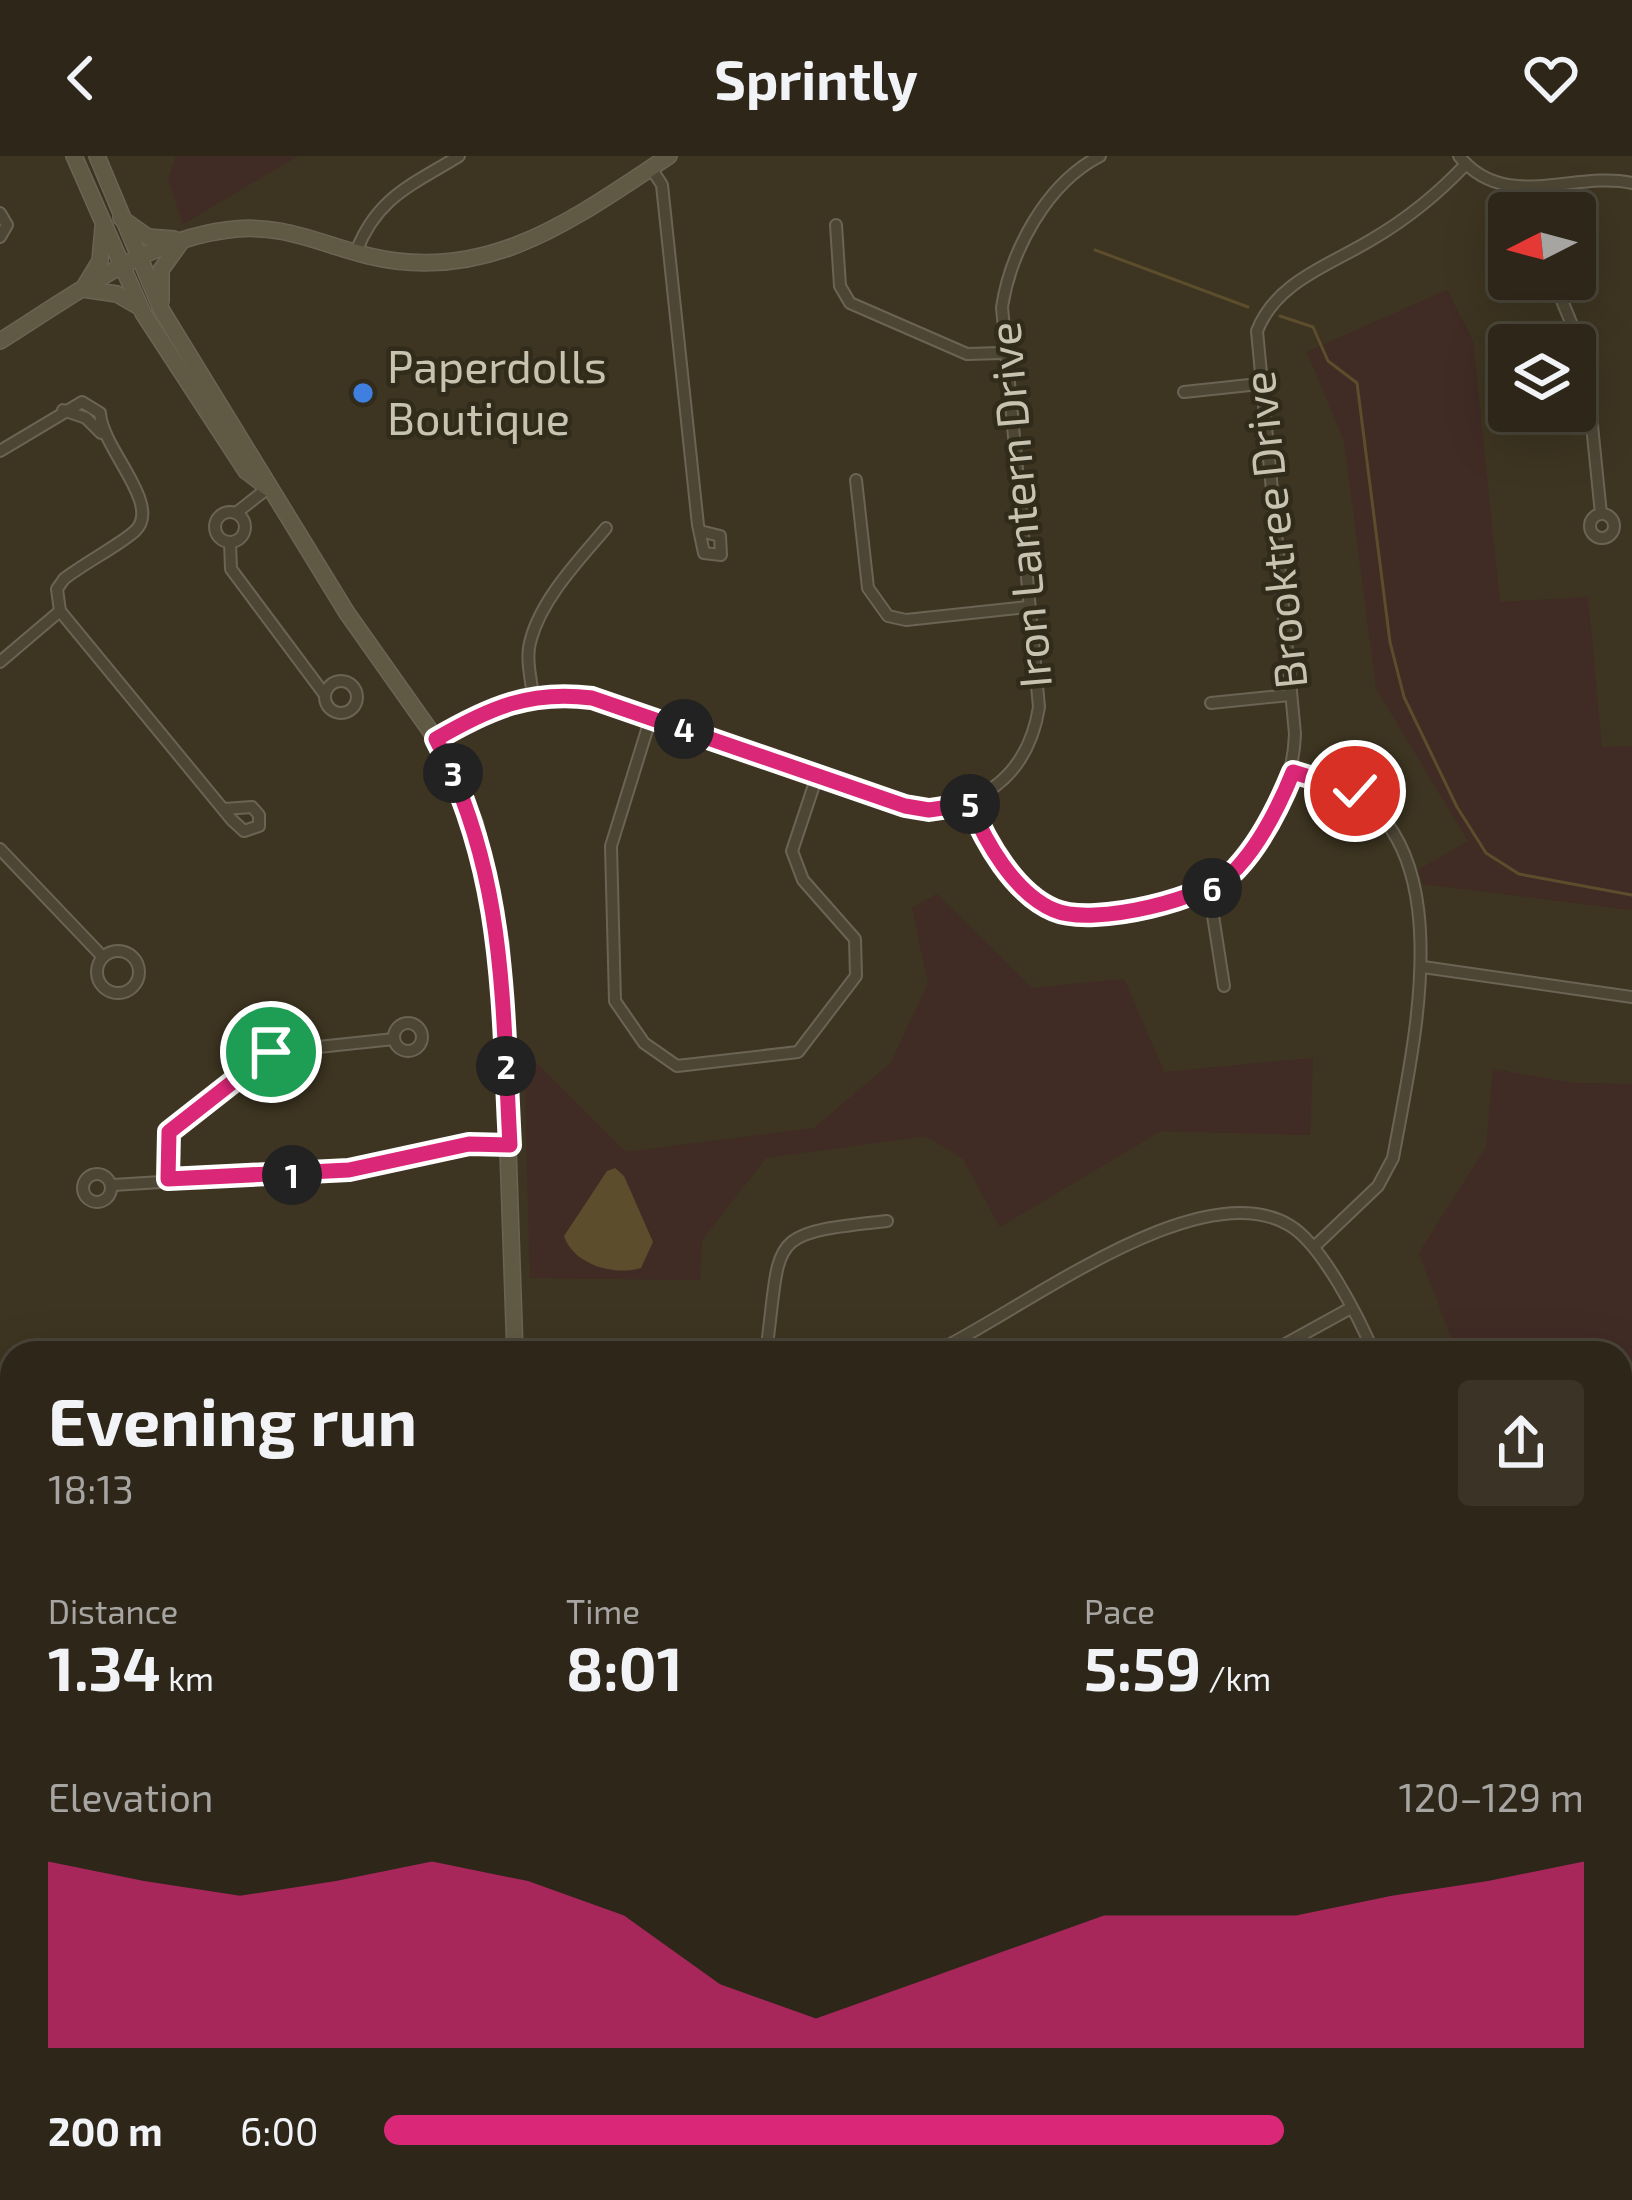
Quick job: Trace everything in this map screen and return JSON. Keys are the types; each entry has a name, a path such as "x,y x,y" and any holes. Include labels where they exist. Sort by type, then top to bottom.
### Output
{"main road":[{"path":"74,156 103,225 262,466 268,488"},
{"path":"97,156 121,218 143,313 246,471 268,488 436,739 475,823 496,906 510,1145 514,1341"},
{"path":"0,341 128,262 183,240 226,230 277,228 356,252 411,262 502,253 553,233 669,156"},
{"path":"121,218 148,237 183,240"},
{"path":"82,290 100,261 103,225"},
{"path":"161,311 161,270 183,240"},
{"path":"82,290 117,294 143,313"}],"street":[{"path":"356,252 369,218 386,201 460,156"},
{"name":"Iron Lantern Drive","path":"970,804 1018,763 1036,728 1039,706 1001,307 1015,262 1064,179 1100,156"},
{"path":"1463,160 1496,181 1530,188 1632,183"},
{"name":"Brooktree Drive","path":"1293,772 1257,331 1271,302 1435,197 1463,160"},
{"path":"651,168 662,185 698,524 704,532"},
{"path":"0,214 8,225 0,237"},
{"path":"836,225 840,286 850,302 967,354 1002,353"},
{"path":"1561,300 1586,356 1601,514"},
{"path":"1184,392 1258,384"},
{"path":"0,452 82,402 100,413 102,435 142,500 143,516 136,531 64,578 57,589 60,611 224,809"},
{"path":"856,480 868,588 887,616 906,620 1028,607"},
{"path":"230,542 217,536 215,521 221,514 236,513 268,488"},
{"path":"230,542 245,530 236,513"},
{"path":"533,696 528,655 534,630 573,567 606,528"},
{"path":"230,542 231,569 325,695"},
{"path":"0,662 60,611"},
{"path":"1211,703 1290,695"},
{"path":"436,739 505,702 533,696 592,698 905,806 929,810 970,804 986,844 1054,910 1076,914 1170,904 1209,890 1237,868 1293,772 1355,791 1388,824 1410,871 1423,928 1423,967 1393,1158 1378,1186 1314,1247"},
{"path":"651,717 611,846 613,988 630,1028 655,1054 677,1066 799,1052 856,976 855,939 803,880 792,851 817,776"},
{"path":"0,849 100,955"},
{"path":"1209,890 1224,986"},
{"path":"1423,967 1632,997"},
{"path":"168,1179 169,1132 265,1055 394,1039"},
{"path":"113,1185 349,1170 469,1144 510,1145"},
{"path":"959,1341 1187,1217 1256,1212 1290,1225 1314,1247 1368,1341"},
{"path":"767,1341 776,1270 790,1240 807,1229 887,1221"},
{"path":"1291,1341 1349,1309"}],"shaded area":[{"path":"176,156 298,156 183,224 168,179"},
{"path":"1447,290 1473,341 1500,602 1588,597 1602,747 1632,746 1632,910 1423,884 1418,870 1468,841 1376,688 1344,441 1307,352"},
{"path":"937,894 1032,988 1124,979 1164,1072 1313,1058 1310,1135 1161,1131 1000,1227 963,1159 926,1136 766,1158 702,1240 700,1280 530,1278 524,1050 626,1152 814,1128 891,1063 928,983 912,908","holes":["606,1172 606,1269 579,1258 565,1243"]},
{"path":"1493,1069 1574,1083 1632,1084 1632,1341 1452,1341 1419,1253 1486,1147"},
{"path":"615,1168 624,1176 653,1242 641,1268 596,1266 576,1254 564,1236 607,1171"}],"waterway":[{"path":"1095,250 1248,307"},
{"path":"1280,316 1313,327 1328,361 1357,383 1390,642 1404,697 1457,807 1486,853 1519,874 1632,895"}],"place":[{"name":"Paperdolls Boutique","path":"363,393"}],"route":[{"path":"271,1052 169,1132 168,1179 349,1170 469,1144 510,1145 496,906 475,823 436,739 505,702 562,694 592,698 905,806 929,810 970,804 986,844 1019,880 1054,910 1076,914 1170,904 1209,890 1237,868 1281,802 1293,772 1355,791"}]}
